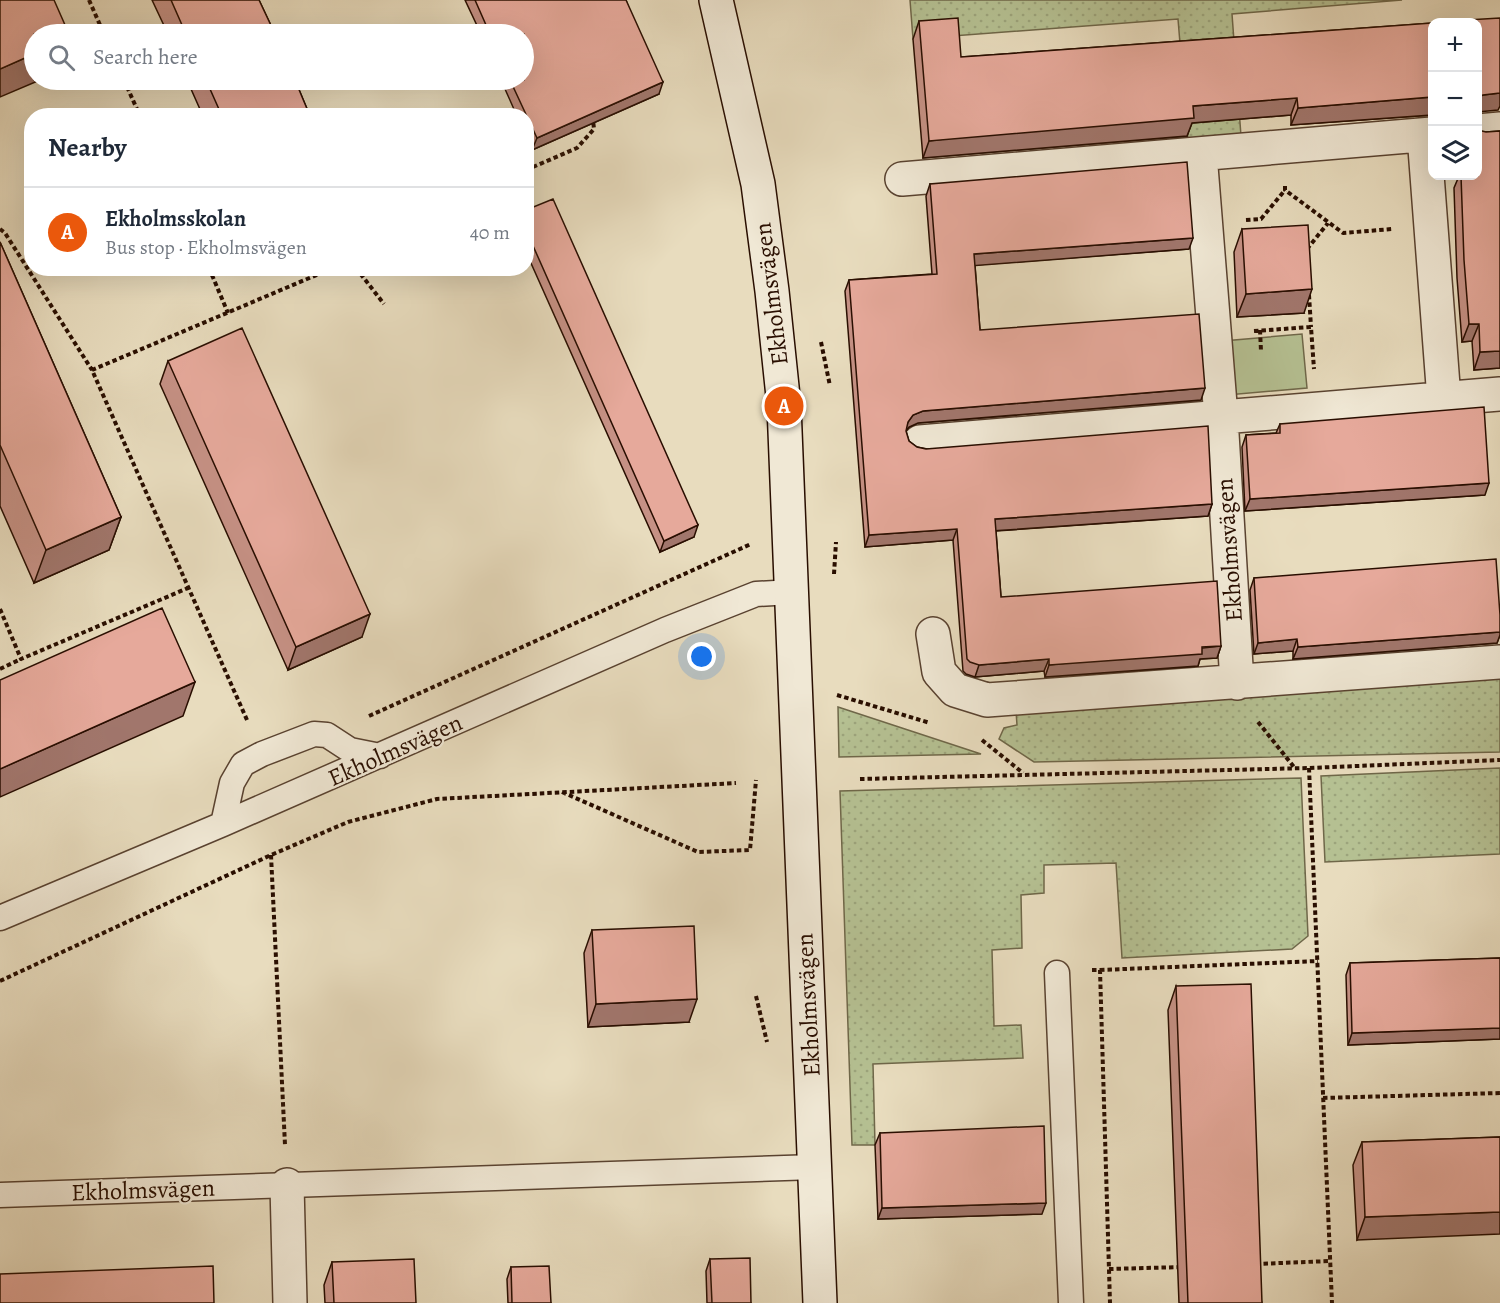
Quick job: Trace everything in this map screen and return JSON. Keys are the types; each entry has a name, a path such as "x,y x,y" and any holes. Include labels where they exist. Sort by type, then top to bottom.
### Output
{"street":[{"name":"Ekholmsvägen","path":"716,0 758,184 784,406 820,1303"},
{"path":"1482,130 1500,129"},
{"path":"902,179 1428,135"},
{"name":"Ekholmsvägen","path":"1200,154 1221,417 1237,683"},
{"path":"1430,180 1431,226 1444,399"},
{"path":"920,442 1500,394"},
{"path":"933,634 939,672 955,690 987,700 1500,662"},
{"path":"286,1185 290,1303"}],"lane":[{"name":"Ekholmsvägen","path":"0,918 223,824 665,630 756,594 792,592"},
{"path":"223,824 232,783 243,764 262,754 314,734 327,735 350,750 380,756"},
{"path":"1057,973 1071,1303"},
{"name":"Ekholmsvägen","path":"0,1195 815,1167"}],"path":[{"path":"89,0 100,24"},
{"path":"128,90 136,108"},
{"path":"534,167 577,148 594,129 593,115"},
{"path":"1206,224 1261,219 1285,190 1282,147"},
{"path":"1285,190 1343,233 1431,226"},
{"path":"1305,250 1328,223"},
{"path":"0,229 5,232 24,262"},
{"path":"33,276 92,370 262,754"},
{"path":"212,276 228,313"},
{"path":"92,370 314,276"},
{"path":"362,276 384,304"},
{"path":"1309,294 1317,409"},
{"path":"1214,333 1311,327"},
{"path":"1260,330 1261,351"},
{"path":"834,576 836,542"},
{"path":"365,718 754,543 756,594"},
{"path":"0,669 188,587"},
{"path":"0,609 21,660"},
{"path":"1237,683 1238,697 1295,768"},
{"path":"835,695 934,724"},
{"path":"978,737 1024,774"},
{"path":"860,779 1309,768 1500,760"},
{"path":"1309,768 1333,1302"},
{"path":"562,792 698,852 750,850 756,778"},
{"path":"0,981 271,855 348,822 437,799 736,783"},
{"path":"271,855 286,1185"},
{"path":"1100,970 1318,961"},
{"path":"1323,1098 1500,1093"},
{"path":"1249,1264 1330,1261"},
{"path":"1109,1269 1191,1266"}],"green space":[{"path":"910,0 1402,0 1232,14 1241,136 1188,141 1178,19 913,39"},
{"path":"1302,334 1307,388 1227,395 1223,341"},
{"path":"1500,673 1500,752 1034,762 999,739 1004,728 1017,725 1016,711"},
{"path":"838,707 981,754 839,757"},
{"path":"1500,768 1500,854 1325,862 1321,776"},
{"path":"1301,778 1308,936 1292,949 1122,958 1116,863 1044,865 1044,893 1021,895 1022,948 992,950 994,1026 1021,1025 1023,1058 873,1064 875,1145 852,1145 840,791"}],"building":[{"path":"0,0 54,0 65,24 24,24 24,58 0,69"},
{"path":"171,0 259,0 270,24 182,24"},
{"path":"475,0 626,0 663,82 537,138 534,132 534,108 523,108 515,90 534,90 534,24 486,24"},
{"path":"958,18 961,57 1428,23 1428,97 1298,108 1297,98 1193,106 1194,118 929,141 919,21"},
{"path":"1500,18 1500,93 1482,95 1482,72 1482,19"},
{"path":"210,90 299,90 307,108 218,108"},
{"path":"1482,131 1500,131 1500,351 1480,352 1479,324 1469,324 1461,180 1482,180"},
{"path":"1187,162 1193,238 974,254 980,330 1199,314 1205,388 923,411 913,415 906,431 909,441 917,447 926,449 1208,426 1212,504 995,519 1001,597 1217,581 1221,646 1202,647 1202,654 1049,665 1049,659 979,665 970,662 967,659 957,529 869,535 849,280 937,274 930,184"},
{"path":"553,199 698,525 664,541 534,248 534,207"},
{"path":"1308,225 1312,289 1246,294 1242,229"},
{"path":"0,242 121,517 46,550 0,445"},
{"path":"242,328 370,614 296,647 168,361"},
{"path":"1484,407 1489,483 1250,499 1246,435 1280,433 1280,424"},
{"path":"1496,559 1500,632 1298,647 1297,639 1258,643 1254,578"},
{"path":"162,608 195,682 0,769 0,680"},
{"path":"694,926 697,999 596,1004 592,930"},
{"path":"1500,958 1500,1028 1352,1033 1350,963"},
{"path":"1251,984 1262,1303 1188,1303 1176,986"},
{"path":"1044,1126 1046,1203 882,1208 880,1133"},
{"path":"1500,1137 1500,1212 1365,1217 1362,1142"},
{"path":"750,1258 751,1303 712,1303 710,1259"},
{"path":"414,1259 416,1303 334,1303 332,1262"},
{"path":"213,1266 214,1303 0,1303 0,1274"},
{"path":"549,1266 551,1303 512,1303 511,1267"}],"place":[{"name":"Ekholmsskolan","path":"784,406"}]}
